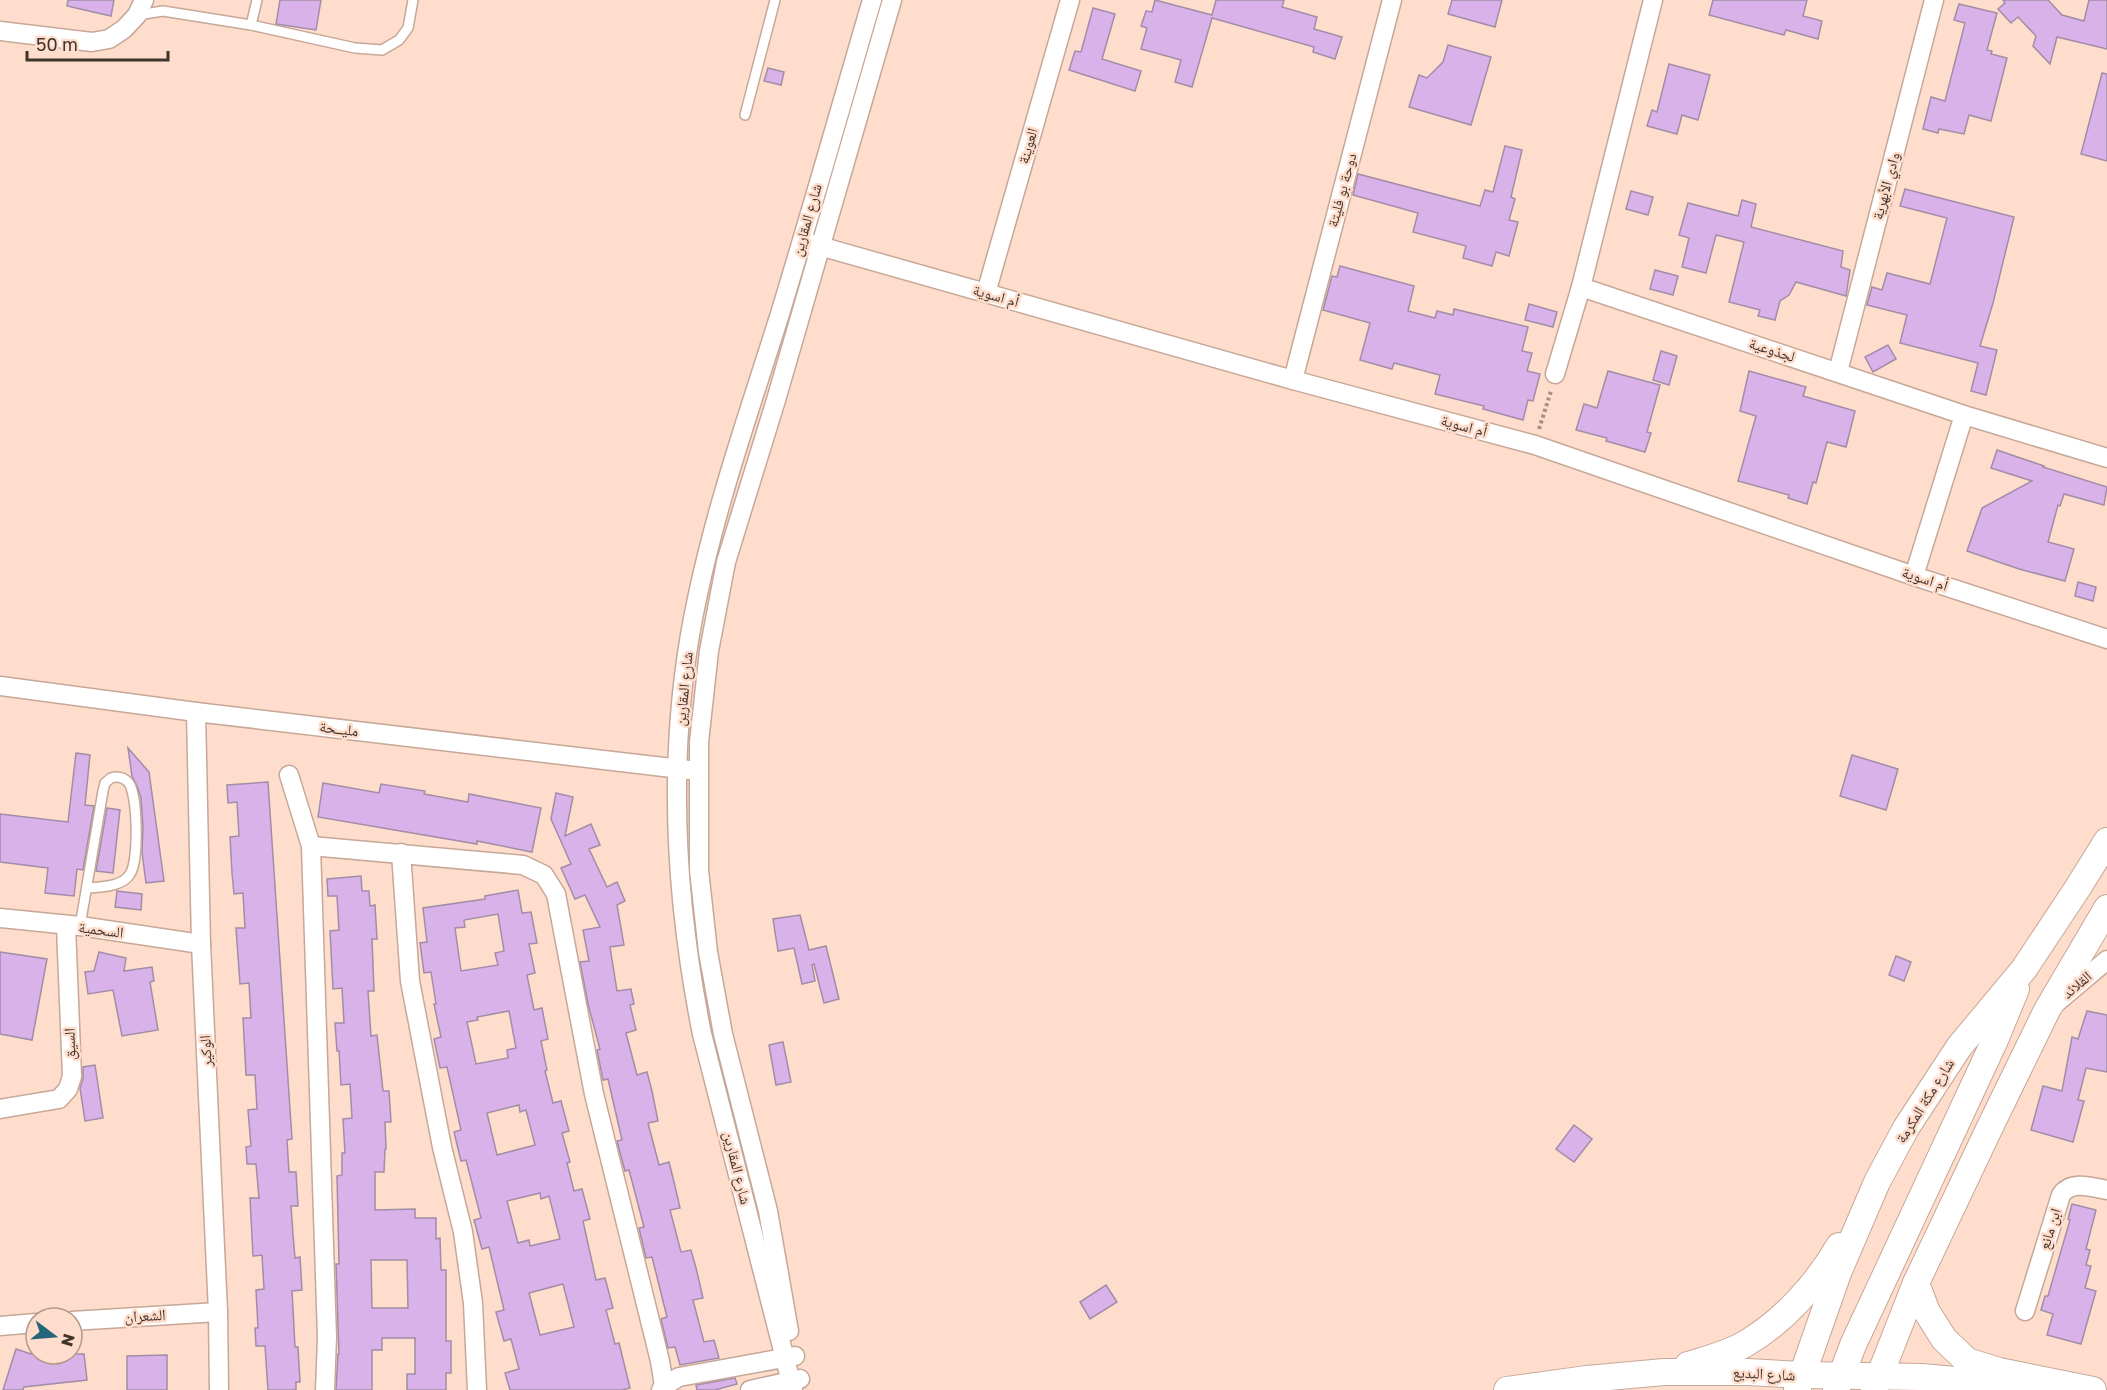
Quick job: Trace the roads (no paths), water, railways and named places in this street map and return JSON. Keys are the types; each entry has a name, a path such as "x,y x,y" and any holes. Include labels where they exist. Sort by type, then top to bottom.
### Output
{"main road":[{"name":"شارع مكة المكرمة","path":"1799,1383 1838,1273 1877,1182 1906,1128 1959,1047 2024,969 2107,841"},
{"path":"1876,1383 1916,1283 2047,1010 2107,908"},
{"path":"1838,1383 1853,1345 1995,1040 2024,969"},
{"path":"1661,1381 1744,1344 1767,1329 1810,1287 1827,1265 1877,1182"},
{"path":"1916,1283 1927,1312 1944,1339 1967,1360 1999,1371 2092,1390"},
{"name":"شارع البديع","path":"1525,1389 1587,1379 1661,1381 1748,1372 1799,1383 1876,1383 1944,1379 2022,1390"}],"street":[{"path":"873,0 882,7 887,18"},
{"name":"شارع المقارين","path":"797,1385 704,1044 691,981 679,875 678,768 689,639 706,555 873,0"},
{"name":"شارع المقارين","path":"790,1357 768,1211 723,1034 703,912 699,870 698,772 703,697 709,651 726,562 892,0"},
{"name":"العوينة","path":"986,293 1070,0"},
{"name":"دوحة بو فليتة","path":"1293,380 1392,0"},
{"path":"1556,374 1581,287 1653,0"},
{"name":"وادي الأبهرية","path":"1838,372 1934,0"},
{"path":"0,32 92,42 109,39 124,29 140,7"},
{"name":"أم اسوية","path":"801,241 1293,380 1535,445 2104,639"},
{"name":"لجذوعية","path":"1581,287 1964,415 2106,453"},
{"path":"1914,576 1964,415"},
{"name":"مليــحة","path":"0,686 196,712 698,772"},
{"name":"الوكير","path":"196,712 201,944 218,1312 219,1390"},
{"path":"289,775 311,846 327,1337 325,1390"},
{"path":"311,846 523,865 544,875 556,894 594,1094 660,1361 662,1388 679,1377 790,1357"},
{"path":"401,853 410,981 439,1136 463,1232 473,1303 477,1390"},
{"name":"السحمية","path":"0,918 201,944"},
{"name":"السيق","path":"0,1110 59,1099 68,1089 72,1076 73,926"},
{"name":"القلائد","path":"2047,1010 2107,960"},
{"name":"ابن مانع","path":"2025,1311 2064,1190 2073,1185 2107,1190"},
{"name":"الشعران","path":"84,1320 218,1312"},
{"path":"0,1326 24,1324"},
{"path":"750,1390 797,1385"}],"lane":[{"path":"251,25 257,0"},
{"path":"140,7 251,25 355,48 382,50 399,40 408,28 413,0"},
{"path":"745,115 775,0"},
{"path":"73,926 87,888 105,783 111,778 122,777 130,783 134,800 135,860 130,875 124,880 109,886 87,888"}]}
